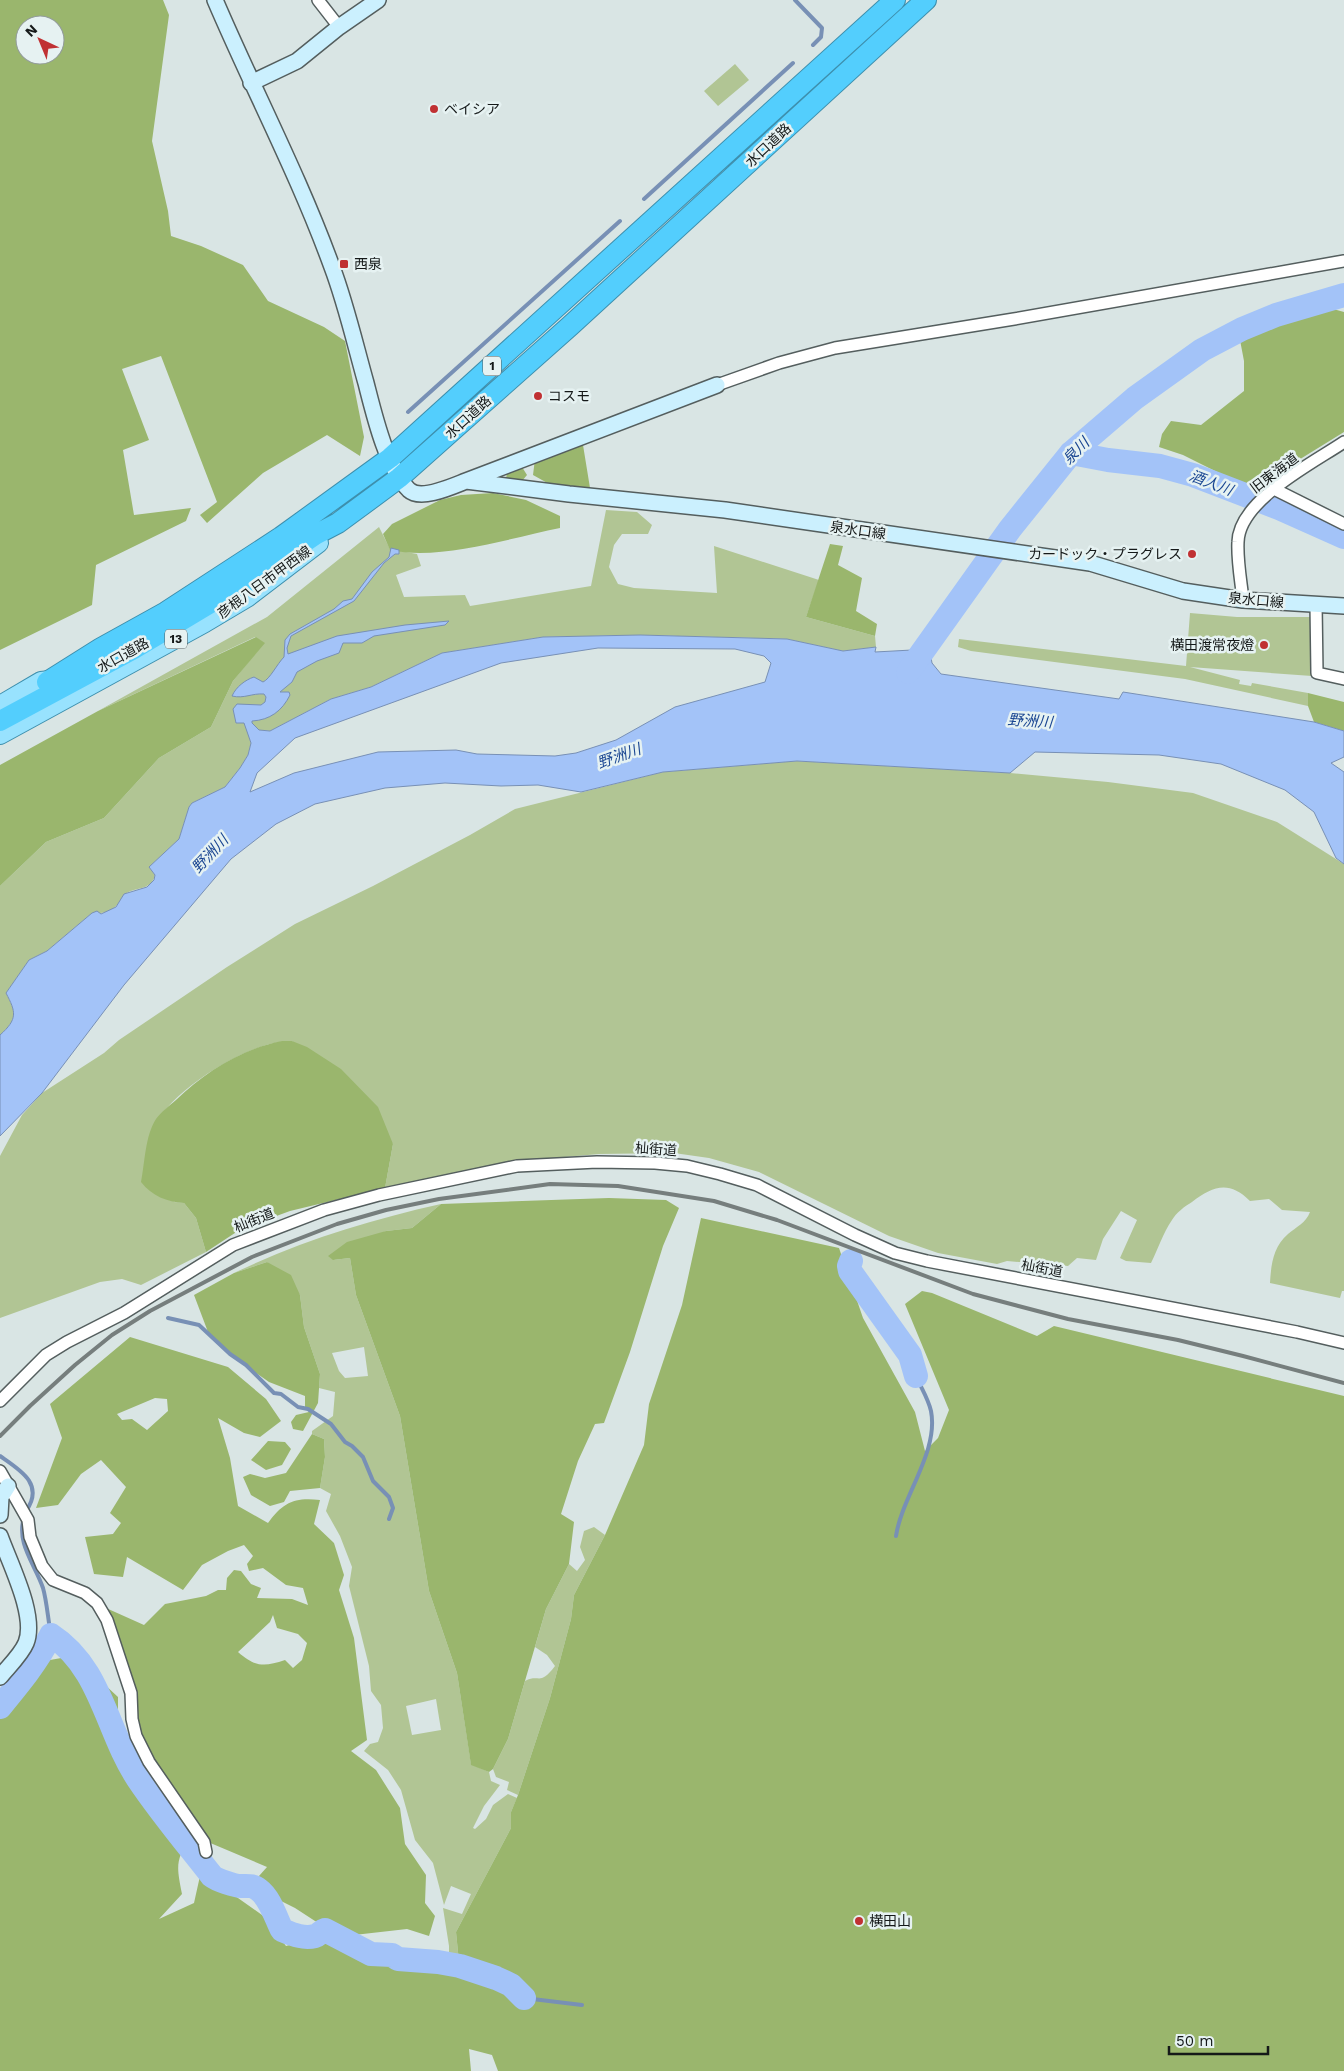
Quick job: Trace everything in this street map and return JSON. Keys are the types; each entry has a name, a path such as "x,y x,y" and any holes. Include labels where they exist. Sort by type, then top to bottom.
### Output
{"highway":[{"name":"水口道路","path":"0,710 101,648 166,612 335,499 390,458 896,0"},
{"name":"水口道路","path":"0,721 134,649 249,580 315,535 338,523 399,478 564,332 926,0"}],"main road":[{"name":"彦根八日市甲西線","path":"0,736 206,623 247,598 321,541 338,523"},
{"path":"0,705 41,681 50,680"}],"street":[{"name":"泉水口線","path":"215,0 295,177 332,267 346,308 379,434 399,478 411,492 427,494 466,481 725,510 1090,563 1183,591 1243,600 1344,606"},
{"path":"318,0 339,27"},
{"path":"251,83 297,61 339,27 378,0"},
{"path":"466,481 779,363 835,348 1014,319 1344,261"},
{"name":"旧東海道","path":"1243,600 1238,541 1244,521 1252,510 1272,491 1344,442"},
{"path":"1272,491 1344,524"},
{"path":"1316,604 1317,673 1344,679"},
{"name":"杣街道","path":"0,1401 46,1355 124,1314 233,1245 270,1230 324,1210 471,1174 517,1166 597,1162 655,1163 686,1166 720,1174 757,1186 895,1253 927,1261 1248,1322 1344,1343"},
{"path":"0,1471 28,1520 30,1537 42,1566 53,1580 85,1593 97,1603 107,1620 131,1693 132,1719 136,1736 150,1762 204,1842 206,1852"},
{"path":"0,1515 2,1497 8,1486"},
{"path":"0,1536 28,1611 30,1631 25,1645 0,1677"}],"green space":[{"path":"0,0 163,0 169,15 152,141 168,211 171,236 201,246 243,265 268,301 324,327 345,341 364,437 360,456 327,435 263,473 207,523 200,515 217,502 161,356 122,369 149,440 123,450 134,515 191,508 186,521 96,565 92,605 0,650"},
{"path":"735,64 749,80 718,106 704,91"},
{"path":"1326,307 1344,312 1344,432 1297,461 1262,490 1247,487 1183,455 1159,447 1162,434 1171,421 1201,425 1244,391 1244,361 1240,340"},
{"path":"583,445 590,488 551,485 533,475 535,459"},
{"path":"522,467 527,475 522,481 506,480 507,471"},
{"path":"493,493 526,500 560,516 560,528 453,551 410,553 390,550 383,534 392,524 440,500 461,495"},
{"path":"606,510 637,512 652,525 648,534 622,534 614,545 609,567 618,584 634,588 717,593 714,546 819,580 806,617 875,636 876,647 843,651 787,639 640,635 543,637 442,653 371,687 331,699 270,731 259,730 252,723 245,723 251,743 248,755 225,787 192,803 179,839 149,867 155,875 150,884 128,892 109,911 92,913 47,951 29,960 6,993 12,1005 14,1015 10,1024 0,1035 0,886 46,842 104,818 159,758 211,727 233,681 264,643 255,637 98,711 267,617 379,527 390,549 417,554 421,566 396,575 404,597 465,595 470,606 591,586"},
{"path":"830,544 843,546 838,565 862,578 856,611 877,624 875,636 806,617"},
{"path":"1190,613 1237,617 1310,617 1312,676 1190,667 1240,680 1239,684 1251,686 1252,683 1308,693 1308,706 1185,679 971,651 958,647 959,639 1186,666"},
{"path":"256,637 265,643 233,681 211,727 159,758 104,818 46,842 0,886 0,765 98,711"},
{"path":"1308,693 1344,702 1344,731 1314,722 1308,706"},
{"path":"797,761 1010,773 1108,782 1193,793 1277,822 1344,864 1344,1291 1342,1291 1340,1298 1270,1283 1272,1263 1276,1250 1283,1239 1303,1222 1310,1212 1282,1210 1269,1199 1250,1201 1242,1194 1228,1188 1214,1189 1207,1192 1178,1212 1166,1230 1151,1263 1126,1261 1120,1258 1137,1220 1121,1211 1103,1239 1096,1260 1077,1258 1068,1266 1007,1261 997,1264 938,1253 889,1236 759,1172 709,1158 674,1153 599,1154 530,1160 385,1188 393,1144 292,1041 274,1043 254,1049 211,1071 191,1085 174,1101 160,1117 151,1132 174,1202 184,1203 196,1218 206,1252 141,1285 122,1279 100,1282 0,1318 0,1156 22,1115 42,1093 104,1053 119,1040 227,967 295,924 373,886 515,809 663,772"},
{"path":"282,1041 292,1041 307,1047 341,1069 378,1107 393,1144 385,1188 290,1211 241,1229 206,1252 196,1218 184,1203 160,1197 141,1182 152,1126 160,1114 211,1071 252,1050"},
{"path":"609,1198 666,1200 679,1208 663,1246 630,1352 604,1423 595,1424 578,1461 561,1514 574,1522 569,1564 546,1609 508,1739 493,1769 489,1772 471,1765 457,1673 429,1591 400,1416 356,1295 350,1258 333,1260 328,1256 347,1242 386,1231 412,1228 441,1204"},
{"path":"441,1204 412,1228 386,1231 333,1260 350,1258 356,1295 400,1416 429,1591 457,1673 471,1764 489,1772 491,1781 500,1785 484,1806 473,1828 475,1829 486,1819 493,1805 508,1794 517,1798 511,1812 511,1828 456,1932 459,1962 453,1974 440,1972 449,1963 449,1946 443,1908 462,1914 471,1894 451,1886 444,1905 433,1863 415,1840 401,1790 388,1770 364,1751 370,1744 378,1742 383,1728 381,1705 371,1691 369,1666 349,1586 352,1567 340,1536 326,1511 331,1494 320,1488 325,1457 324,1439 312,1434 312,1431 333,1416 335,1392 319,1388 320,1374 304,1327 300,1295 267,1262 234,1273 310,1241 414,1210","holes":["364,1347 368,1376 345,1378 339,1371 332,1353","436,1699 441,1730 412,1735 406,1706"]},
{"path":"701,1218 839,1248 863,1318 915,1412 925,1451 938,1438 949,1410 905,1304 922,1291 932,1293 1037,1336 1054,1326 1344,1396 1344,2071 498,2071 492,2055 469,2049 471,2071 0,2071 0,1708 39,1662 78,1655 90,1661 104,1684 118,1697 118,1723 130,1760 159,1793 190,1835 178,1863 182,1894 159,1919 194,1903 200,1876 221,1886 262,1915 286,1946 311,1939 386,1956 405,1965 453,1974 459,1962 456,1932 511,1828 511,1812 550,1698 571,1619 574,1595 605,1535 644,1445 649,1404 682,1305"},
{"path":"267,1262 291,1275 300,1295 304,1327 320,1374 318,1403 303,1431 293,1429 291,1422 296,1415 309,1412 305,1407 305,1396 269,1382 236,1359 208,1332 194,1295 234,1273"},
{"path":"130,1337 228,1367 266,1399 281,1421 260,1437 244,1433 218,1418 230,1458 238,1506 268,1523 279,1510 290,1502 303,1499 320,1500 314,1524 334,1543 344,1575 339,1590 354,1638 367,1740 351,1751 376,1770 400,1808 405,1844 426,1875 425,1903 435,1916 429,1936 407,1929 354,1935 341,1933 315,1921 295,1908 267,1894 259,1876 267,1867 208,1842 177,1795 139,1764 137,1717 106,1608 144,1625 165,1604 206,1596 218,1590 226,1590 227,1578 234,1570 241,1571 251,1584 261,1588 257,1598 292,1599 308,1605 303,1588 286,1585 263,1568 249,1571 247,1564 253,1556 244,1545 202,1565 183,1590 127,1557 123,1577 94,1574 85,1537 113,1534 121,1523 110,1513 126,1487 101,1460 81,1474 58,1505 36,1508 62,1438 50,1404","holes":["155,1398 167,1399 168,1411 147,1430 132,1419 122,1420 117,1414","273,1615 277,1628 298,1634 307,1643 302,1660 293,1668 285,1660 271,1664 255,1663 238,1652 270,1622"]},
{"path":"312,1434 324,1439 325,1457 320,1488 290,1491 284,1502 270,1506 251,1495 243,1477 250,1474 265,1478 286,1473"},
{"path":"268,1441 285,1442 291,1449 282,1465 266,1470 251,1460"},
{"path":"594,1527 605,1535 574,1595 571,1619 550,1698 518,1795 507,1790 509,1782 496,1777 493,1769 508,1739 525,1681 546,1676 555,1666 547,1655 535,1647 546,1609 569,1564 577,1571 585,1560 580,1547 584,1531"}],"water":[{"name":"野洲川","path":"391,548 399,550 399,554 395,554 384,563 354,601 291,636 287,648 288,654 337,636 405,625 449,621 445,625 374,636 362,643 343,643 339,653 317,661 297,672 292,682 280,692 289,692 290,695 283,706 270,717 252,721 259,730 270,731 331,699 371,687 442,653 543,637 640,635 787,639 843,651 876,647 875,652 912,650 917,641 929,646 932,663 941,674 1119,699 1123,692 1314,722 1344,731 1344,757 1331,763 1344,772 1344,864 1336,858 1314,812 1285,790 1221,764 1159,755 1035,752 1010,773 797,761 663,772 581,792 538,785 501,786 445,783 385,788 315,804 276,824 231,859 124,985 42,1093 0,1136 0,1035 10,1024 14,1015 12,1005 6,993 29,960 47,951 92,913 97,911 101,914 116,907 124,894 147,887 154,880 155,875 149,867 179,839 192,803 225,787 248,755 251,743 244,723 236,723 233,709 237,704 261,705 265,702 266,697 264,694 232,696 238,687 254,677 263,682 266,680 284,657 285,640 290,634 334,609 343,601 352,599 372,572 389,557","holes":["598,648 735,649 764,656 771,663 765,682 675,707 616,740 576,753 555,756 477,754 456,750 378,752 294,773 250,792 257,773 295,738 501,663"]}],"waterway":[{"path":"795,0 822,28 821,37 813,45"},
{"path":"644,199 793,63"},
{"path":"408,412 620,221"},
{"name":"泉川","path":"908,672 1010,529 1071,453 1135,398 1202,350 1242,329 1276,315 1344,295"},
{"name":"酒人川","path":"1071,453 1108,460 1160,466 1193,475 1279,508 1344,537"},
{"path":"851,1261 850,1271 910,1355 916,1376"},
{"path":"168,1318 199,1325 230,1354 246,1365 274,1393 281,1394 298,1407 308,1409 331,1424 345,1442 363,1457 373,1481 389,1497 393,1508 389,1519"},
{"path":"896,1536 905,1505 925,1458 932,1427 930,1406 916,1376"},
{"path":"0,1456 22,1472 31,1485 33,1493 26,1511"},
{"path":"24,1517 22,1527 24,1545 43,1588 51,1635"},
{"path":"0,1707 34,1663 51,1635 68,1649 93,1682 127,1760 146,1791 174,1828 212,1876 235,1885 255,1887 259,1890 270,1903 282,1930 306,1937 311,1937 325,1930 371,1954 392,1955 398,1959 438,1962 460,1966 511,1985 524,1998"},
{"path":"524,1998 582,2005"}],"railway":[{"path":"0,1436 75,1365 112,1335 150,1311 252,1257 337,1224 386,1210 439,1199 550,1184 618,1186 714,1201 777,1220 973,1294 1068,1319 1178,1340 1344,1383"}],"place":[{"name":"ベイシア","path":"434,109"},
{"name":"西泉","path":"344,264"},
{"name":"コスモ","path":"538,396"},
{"name":"カードック・プラグレス","path":"1192,554"},
{"name":"横田渡常夜燈","path":"1264,645"},
{"name":"横田山","path":"859,1921"}]}
